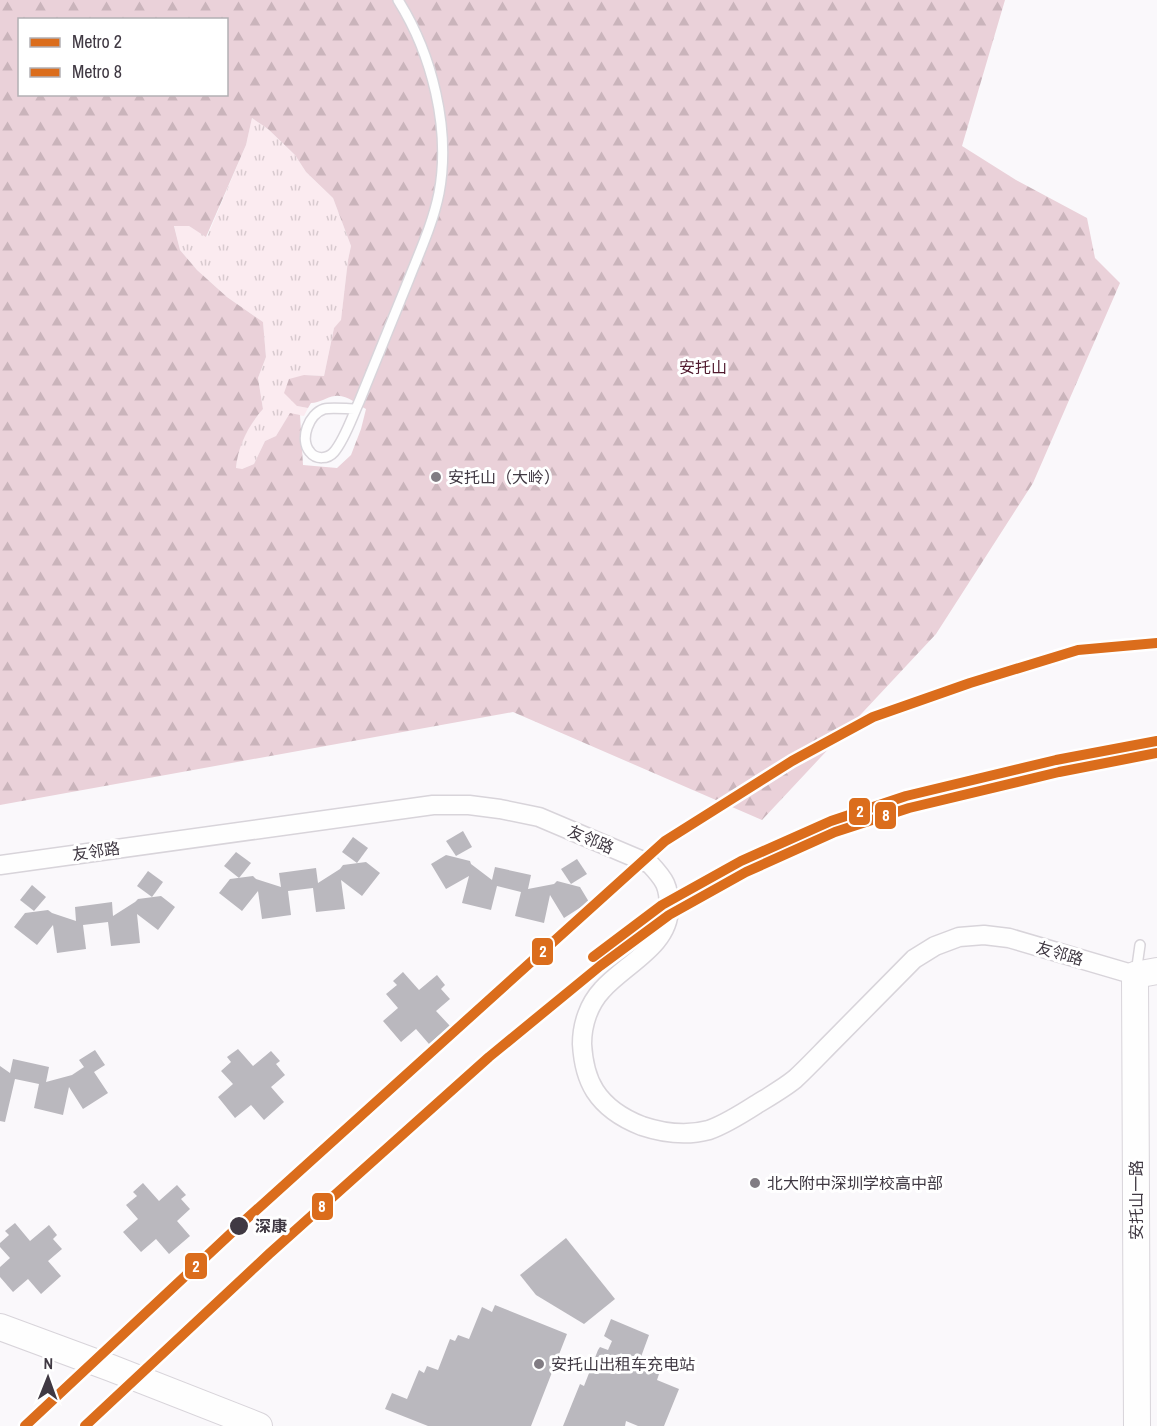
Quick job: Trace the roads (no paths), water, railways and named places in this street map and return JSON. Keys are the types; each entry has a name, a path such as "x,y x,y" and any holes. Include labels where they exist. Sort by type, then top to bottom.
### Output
{"street":[{"name":"友邻路","path":"0,865 433,806 469,805 539,817 650,864 663,878 669,895 669,917 664,931 602,990 592,1004 585,1019 582,1038 583,1056 586,1073 596,1092 609,1107 628,1121 657,1131 686,1134 710,1130 741,1114 794,1080 914,959 935,946 959,937 984,935 1009,938 1150,975"},
{"name":"安托山一路","path":"1137,1426 1150,975"},
{"path":"0,1327 259,1426"}],"lane":[{"path":"356,409 324,409 316,414 307,428 306,438 310,452 323,458 336,450 356,409 429,229 439,193 443,152 440,113 428,66 411,24 398,0"},
{"path":"1140,945 1150,975"}],"metro line":[{"name":"2","path":"25,1426 242,1223 665,841 792,761 873,717 970,683 1078,650 1157,643"},
{"name":"2","path":"593,957 662,905 741,861 831,821 906,796 1056,760 1157,741"},
{"name":"8","path":"85,1426 269,1254 489,1057 600,966 669,915 746,872 835,832 909,808 1059,772 1157,753"}],"place":[{"name":"安托山（大岭）","path":"436,477"},
{"name":"北大附中深圳学校高中部","path":"755,1183"},
{"name":"深康","path":"239,1226"},
{"name":"安托山出租车充电站","path":"539,1364"}],"park label":[{"name":"安托山","path":"703,367"}]}
